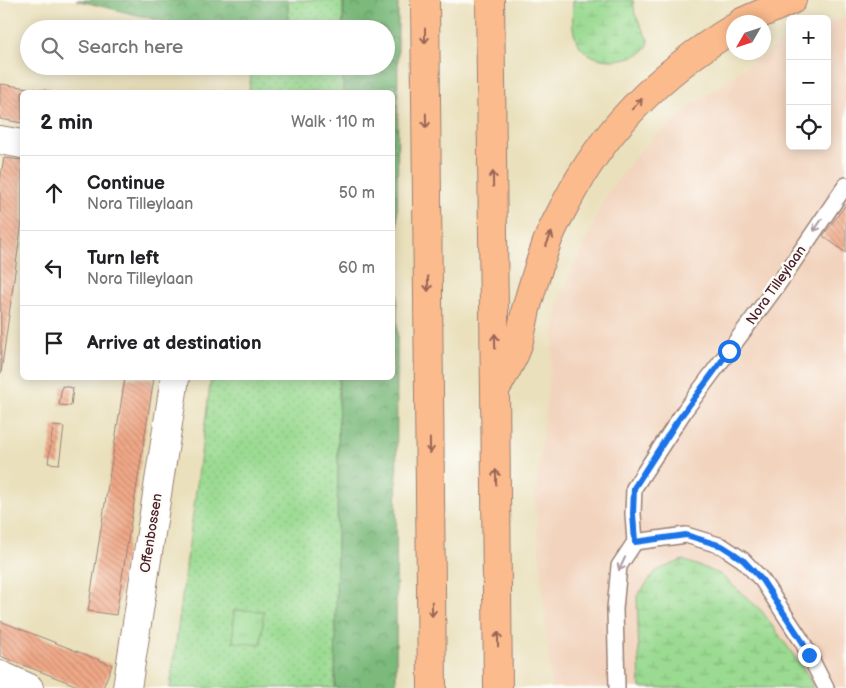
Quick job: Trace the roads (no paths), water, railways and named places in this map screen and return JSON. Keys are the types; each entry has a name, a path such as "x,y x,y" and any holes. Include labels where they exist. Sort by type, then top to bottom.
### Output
{"main road":[{"path":"425,0 432,688"},
{"path":"490,0 498,688"},
{"path":"758,15 792,0"},
{"path":"495,390 516,351 532,285 546,244 574,187 593,157 618,124 648,92 671,71 726,33"}],"street":[{"path":"0,140 20,144"},
{"name":"Offenbossen","path":"127,688 175,380"},
{"path":"0,675 29,688"}],"lane":[{"name":"Nora Tilleylaan","path":"635,542 634,488 680,417 777,286 846,185"},
{"path":"617,688 615,609 619,566 635,542 686,535 722,546 743,560 762,580 802,641 826,688"}]}
